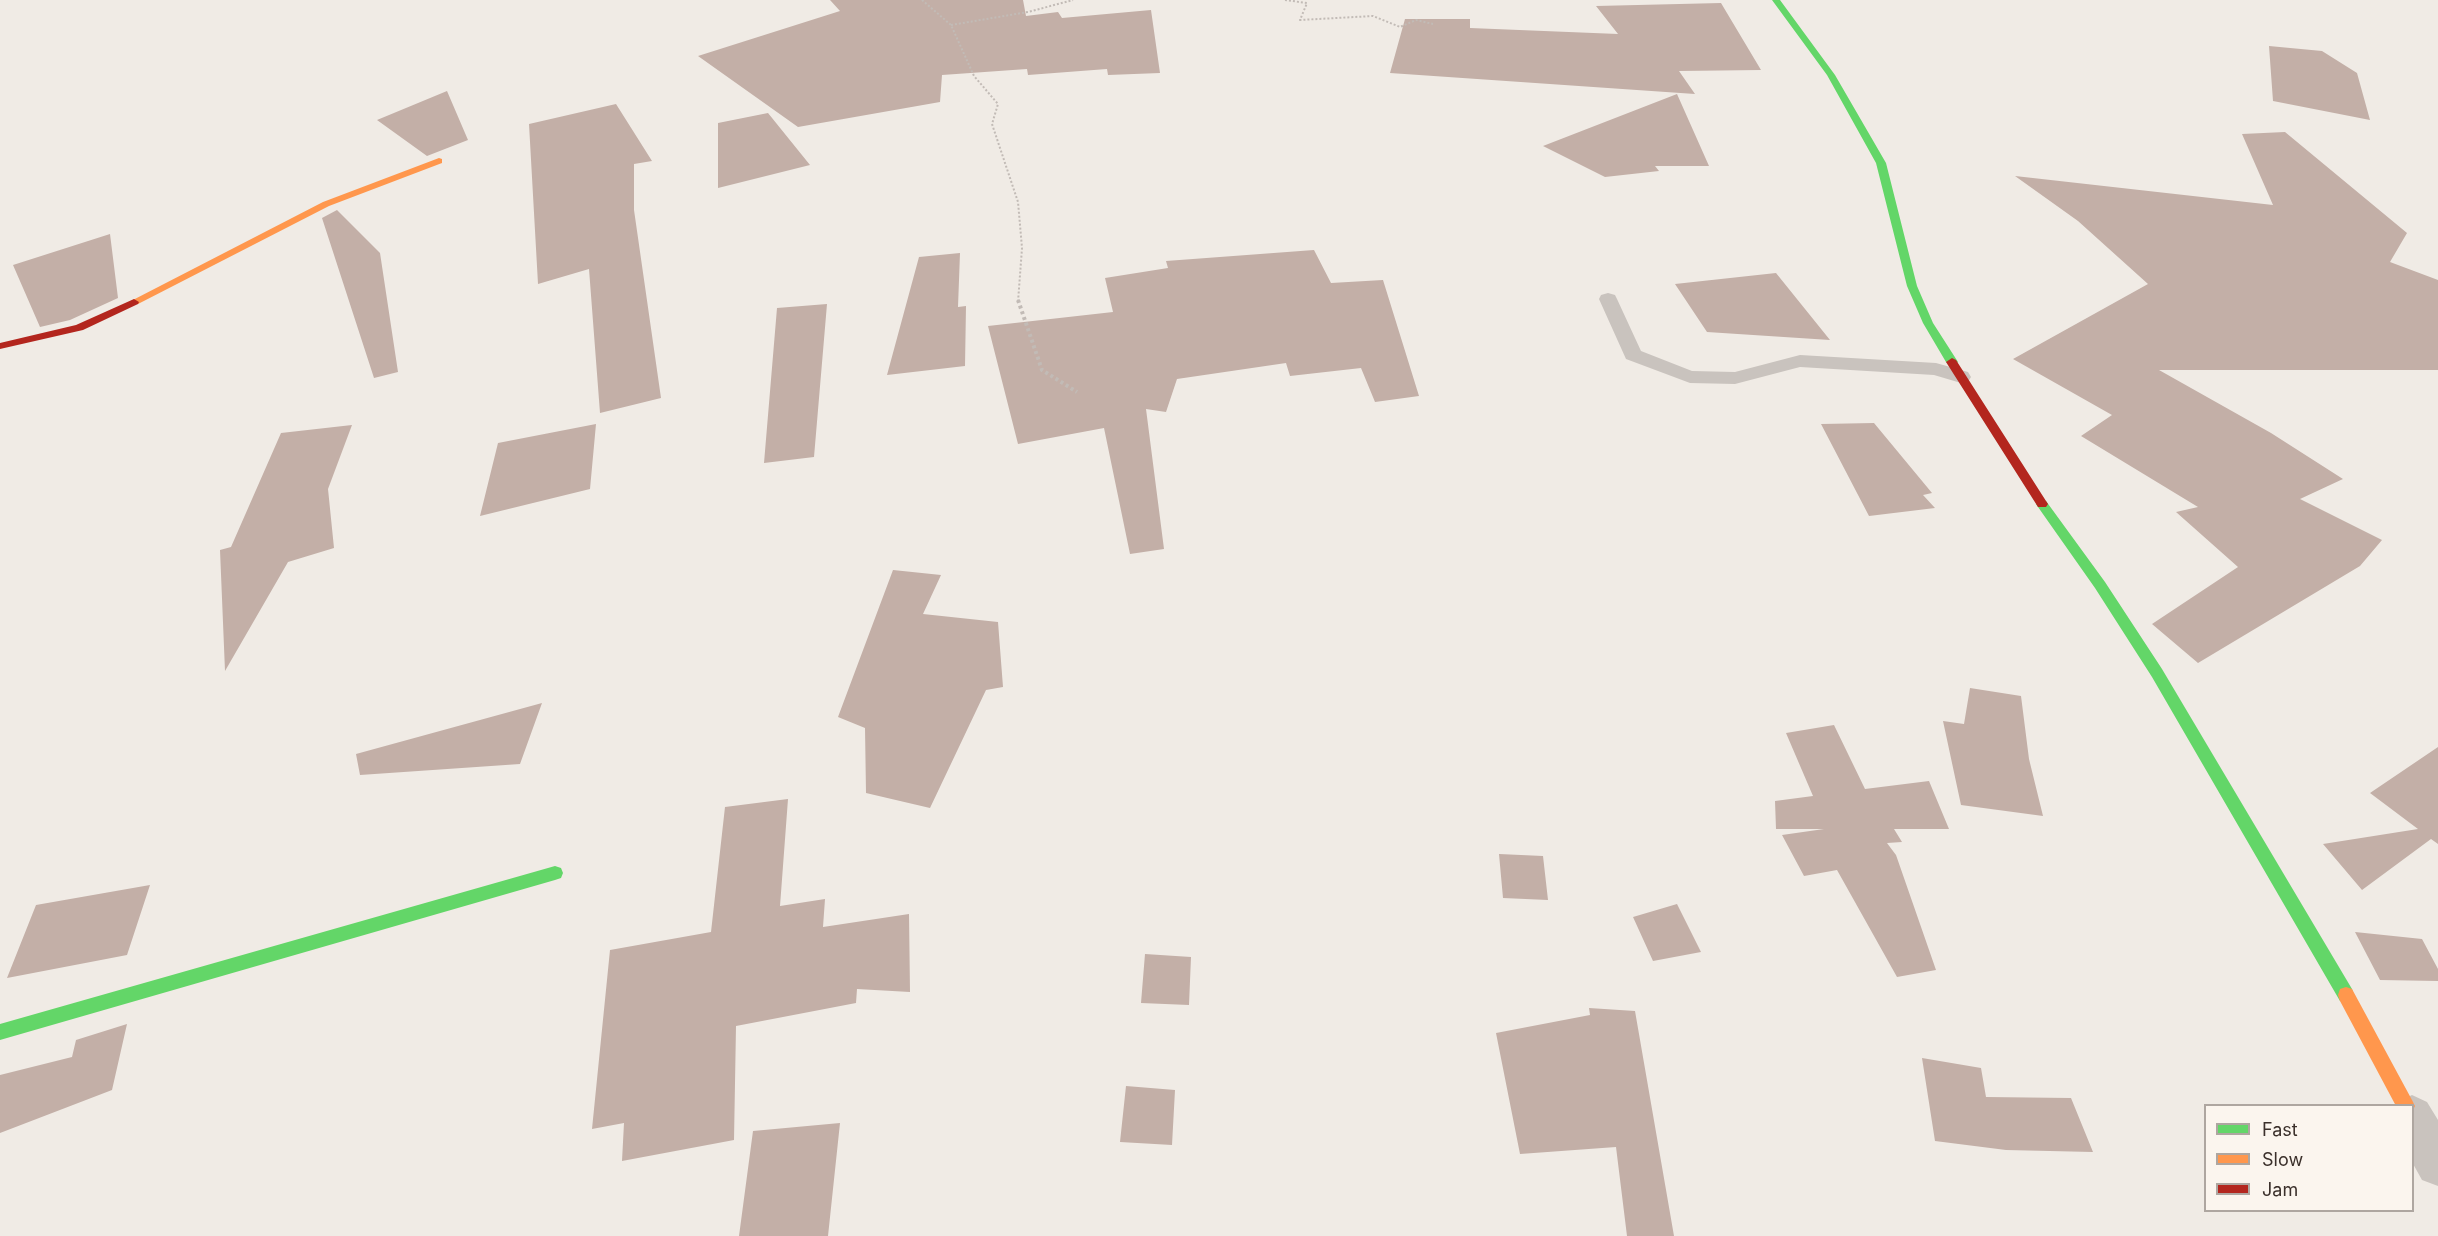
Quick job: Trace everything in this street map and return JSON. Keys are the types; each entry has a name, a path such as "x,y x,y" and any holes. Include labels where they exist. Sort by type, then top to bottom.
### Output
{"street":[{"path":"1776,0 1831,75 1881,163 1912,286 1928,323 2032,491 2100,585 2157,674 2333,971 2405,1104"},
{"path":"0,346 79,328 175,283 326,204 439,161"},
{"path":"0,1032 555,873"},
{"path":"2414,1121 2438,1164"}],"lane":[{"path":"1608,299 1633,355 1690,377 1736,378 1800,361 1936,369 1961,377"}],"path":[{"path":"922,0 951,25 974,76 998,104 992,124 1018,202 1022,248 1018,303 1042,370 1077,392"},
{"path":"951,25 1057,6 1073,0"},
{"path":"1285,0 1307,3 1300,20 1373,16 1400,27 1416,20 1433,24"}],"building":[{"path":"830,0 1023,0 1026,16 1058,12 1062,18 1151,10 1160,73 1108,75 1107,69 1028,75 1027,69 942,75 940,102 798,127 698,56 840,11"},
{"path":"1721,3 1761,70 1679,71 1695,94 1390,73 1405,19 1470,19 1470,28 1618,34 1596,6"},
{"path":"2269,46 2322,51 2357,73 2370,120 2273,101"},
{"path":"447,91 468,140 427,156 377,120"},
{"path":"1677,94 1709,166 1655,166 1659,171 1605,177 1543,146"},
{"path":"616,104 652,161 634,164 634,210 661,398 600,413 589,269 538,284 529,124"},
{"path":"768,113 810,165 718,188 718,123"},
{"path":"2285,132 2407,233 2390,262 2438,280 2438,370 2159,370 2271,433 2343,479 2300,499 2382,540 2360,566 2198,663 2152,624 2238,567 2176,512 2198,507 2081,436 2112,415 2013,359 2148,284 2078,221 2015,176 2273,205 2242,134"},
{"path":"337,210 380,253 398,372 374,378 322,218"},
{"path":"110,234 118,298 70,320 40,327 13,265"},
{"path":"1314,250 1331,283 1383,280 1419,396 1375,402 1361,368 1290,376 1286,363 1177,379 1166,412 1146,409 1164,549 1130,554 1104,428 1018,444 988,326 1113,312 1105,278 1168,268 1166,261"},
{"path":"960,253 958,307 966,306 965,366 887,375 919,257"},
{"path":"1776,273 1830,340 1707,332 1675,284"},
{"path":"827,304 814,457 764,463 777,308"},
{"path":"1874,423 1932,493 1923,495 1935,508 1869,516 1821,424"},
{"path":"596,424 590,489 480,516 498,443"},
{"path":"352,425 328,489 334,548 288,562 225,671 220,550 231,547 281,433"},
{"path":"893,570 941,575 923,614 998,622 1003,687 986,690 930,808 866,793 865,728 838,717"},
{"path":"1970,688 2021,696 2029,759 2043,816 1961,805 1943,721 1964,724"},
{"path":"542,703 520,764 360,775 356,754"},
{"path":"1834,725 1865,789 1929,781 1949,829 1894,829 1902,842 1887,843 1896,855 1936,970 1897,977 1837,870 1804,876 1782,835 1824,829 1776,829 1775,801 1813,796 1786,733"},
{"path":"2438,747 2438,844 2431,839 2362,890 2323,844 2418,829 2370,793"},
{"path":"788,799 780,906 825,899 823,927 909,914 910,992 857,989 856,1003 736,1026 734,1140 622,1161 624,1123 592,1129 610,950 711,932 725,807"},
{"path":"1499,854 1543,856 1548,900 1503,898"},
{"path":"150,885 127,955 7,978 36,905"},
{"path":"1677,904 1701,952 1653,961 1633,917"},
{"path":"2355,932 2422,939 2438,969 2438,981 2380,980"},
{"path":"1145,954 1191,957 1189,1005 1141,1003"},
{"path":"1589,1008 1635,1011 1674,1236 1627,1236 1616,1147 1520,1154 1496,1033 1590,1015"},
{"path":"127,1024 112,1090 0,1133 0,1075 72,1057 76,1040"},
{"path":"1922,1058 1981,1068 1986,1097 2071,1098 2093,1152 2006,1150 1935,1141"},
{"path":"1126,1086 1175,1090 1172,1145 1120,1142"},
{"path":"840,1123 828,1236 739,1236 753,1131"}],"traffic: fast":[{"path":"1776,0 1831,75 1881,163 1912,286 1928,323 1952,362"},
{"path":"2042,504 2100,585 2157,673 2346,995"},
{"path":"0,1032 555,873"}],"traffic: slow":[{"path":"134,302 326,204 439,161"},
{"path":"2346,995 2405,1104"}],"traffic: jam":[{"path":"0,346 79,328 134,302"},
{"path":"1952,362 2042,504"}]}
